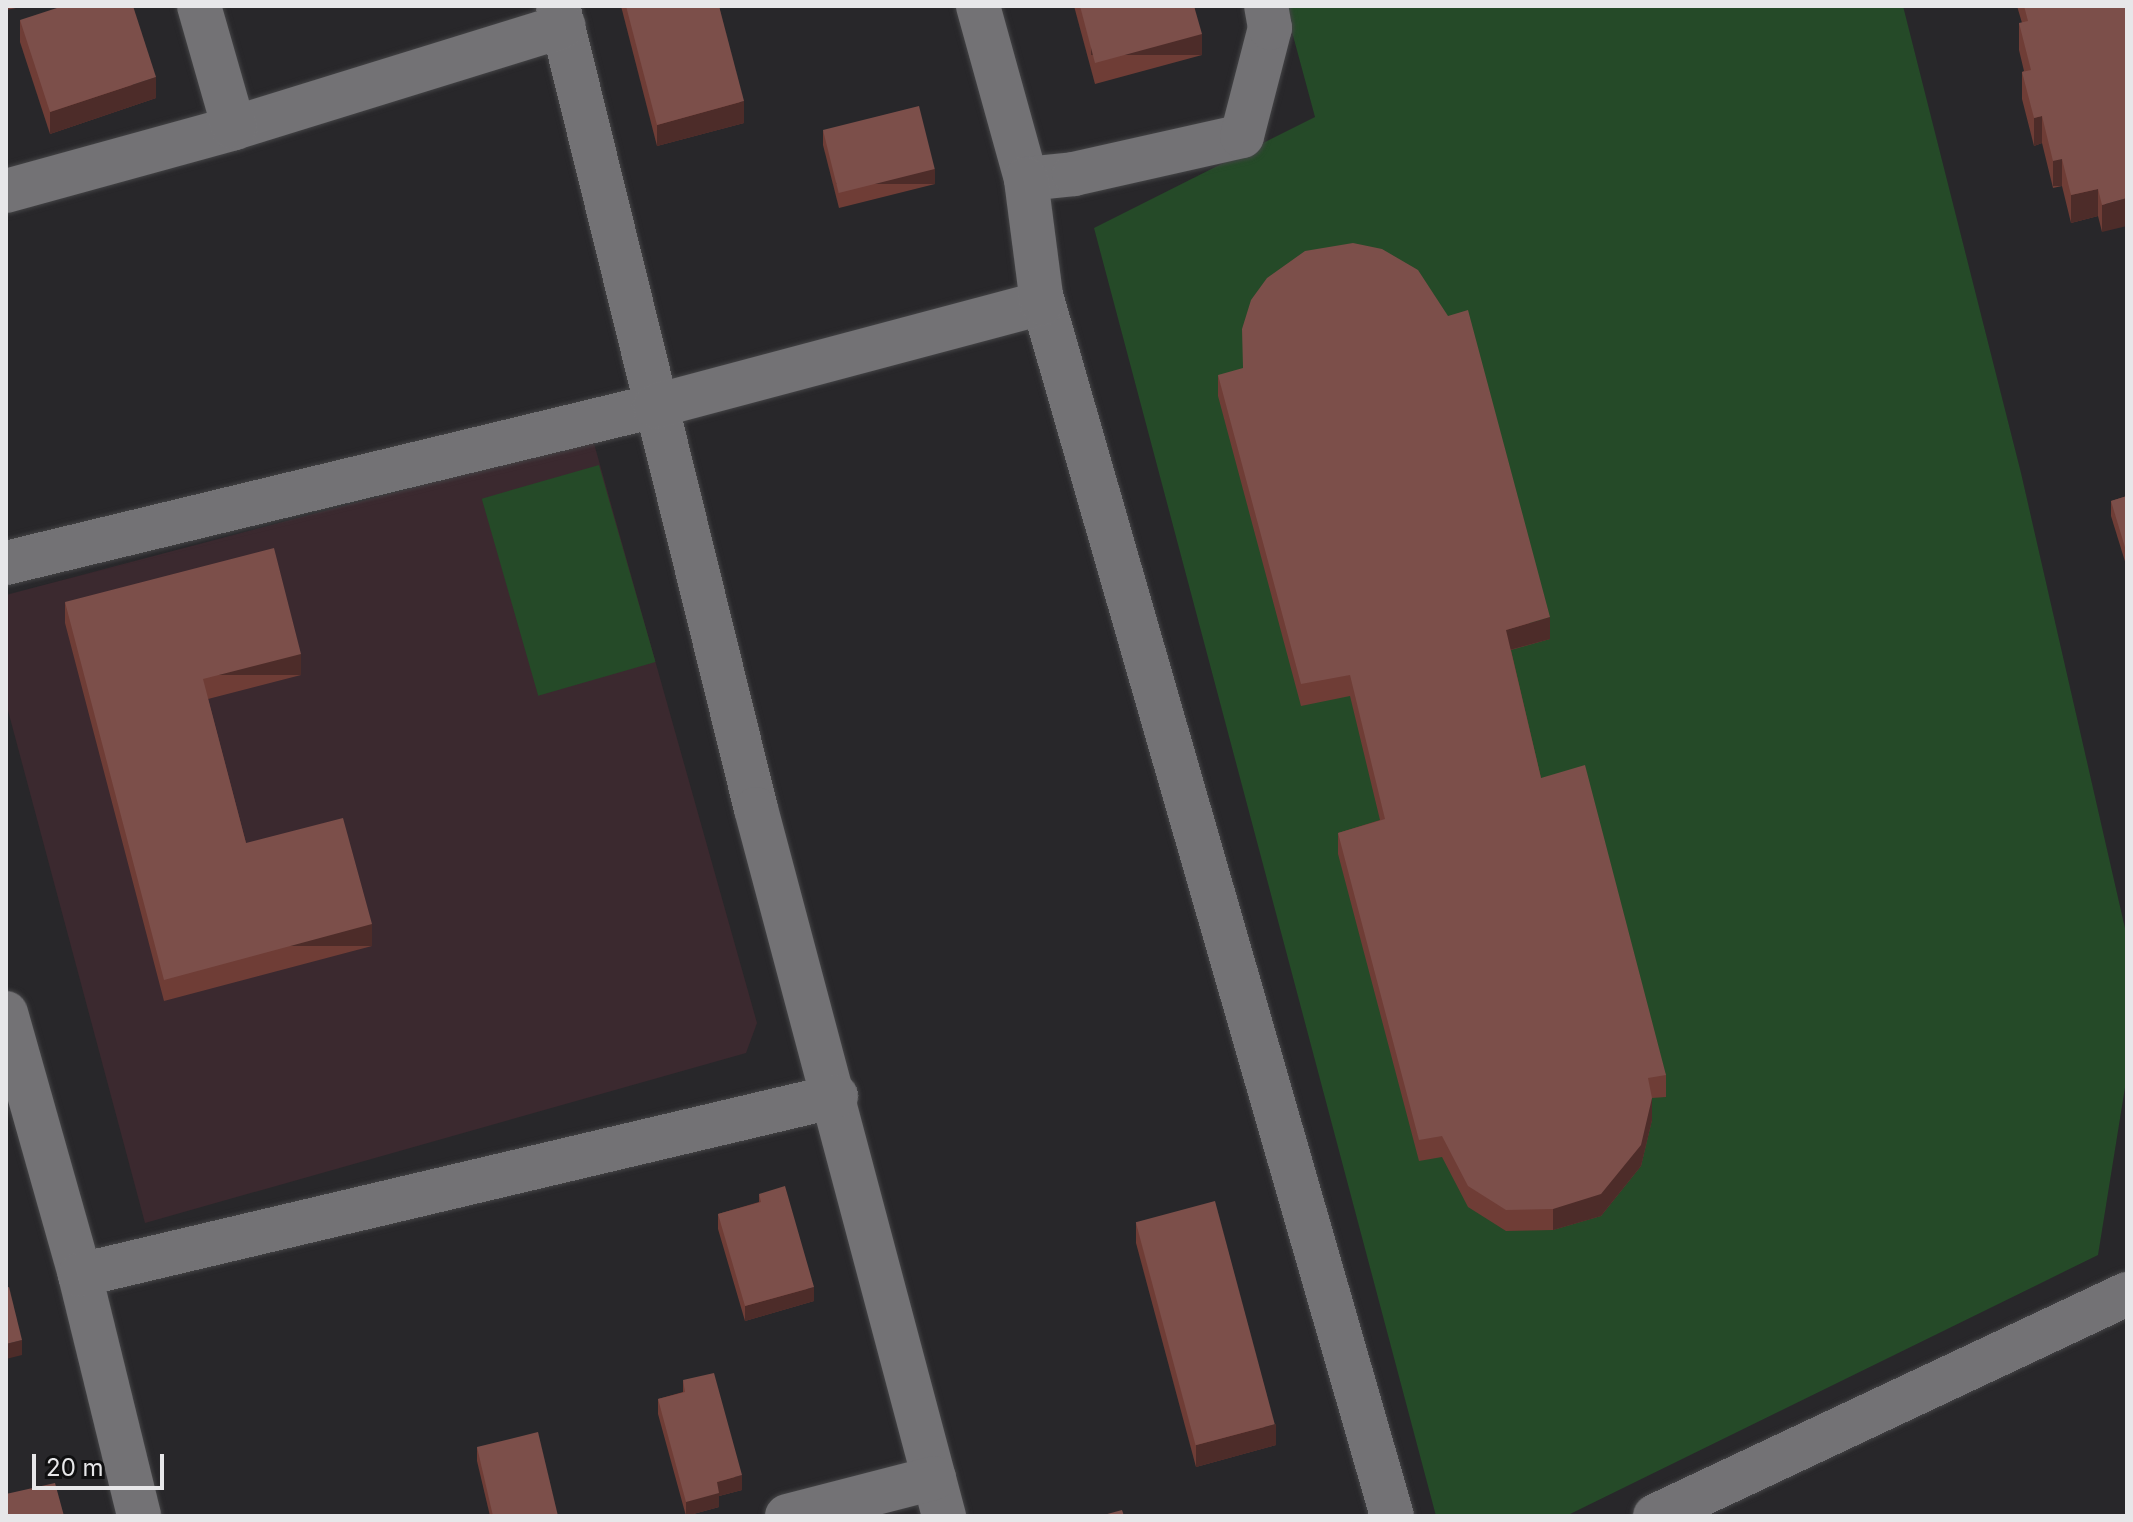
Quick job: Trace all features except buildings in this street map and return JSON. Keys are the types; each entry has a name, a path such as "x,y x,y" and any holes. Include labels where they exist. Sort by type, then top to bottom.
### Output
{"street":[{"path":"199,6 234,128"},
{"path":"6,563 655,406 1042,303 1026,179 978,6"},
{"path":"1026,179 1074,174 1242,136 1270,28 1266,6"},
{"path":"6,191 234,128 561,16 756,809 836,1096 939,1497 787,1516"},
{"path":"1041,295 1392,1516"},
{"path":"6,1013 80,1275 139,1516"},
{"path":"80,1275 836,1096"},
{"path":"1655,1516 2127,1294"}],"shaded area":[{"path":"593,440 757,1023 746,1053 145,1223 6,703 6,595"}],"green space":[{"path":"1285,6 1903,6 2021,473 2127,937 2127,1075 2098,1255 1566,1516 1436,1516 1094,228 1315,117"},
{"path":"599,465 656,662 538,696 482,499"}]}
